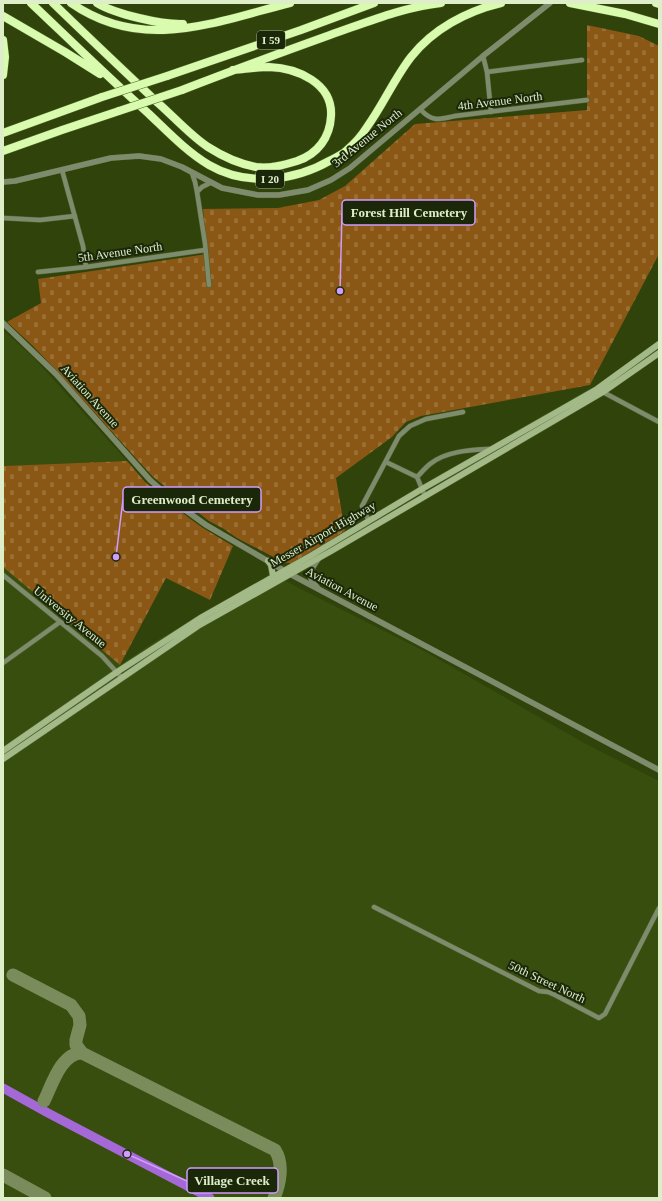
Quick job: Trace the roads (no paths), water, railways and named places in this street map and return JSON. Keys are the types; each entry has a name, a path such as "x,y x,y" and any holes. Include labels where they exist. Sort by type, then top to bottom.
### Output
{"highway":[{"name":"I 20","path":"31,3 118,86 181,143 209,165 236,176 270,179 303,173 319,167 347,150 367,128 411,57 432,36 457,18 501,3"},
{"path":"52,3 208,147 245,164 256,167 272,167 303,159 314,153 322,145 328,132 331,112 328,99 321,87 312,79 284,69 270,68 233,70"},
{"path":"71,3 106,22 136,29 167,31 219,22 290,3"},
{"path":"97,3 134,17 174,25 219,22"},
{"name":"I 59","path":"3,132 374,3"},
{"name":"I 59","path":"3,151 182,90 382,16 441,3"},
{"path":"570,3 625,14 659,24"},
{"path":"3,16 65,52 118,86"},
{"path":"3,40 3,75"}],"main road":[{"name":"Messer Airport Highway","path":"3,752 117,672 202,617 312,555 493,448 600,390 659,344"},
{"name":"Messer Airport Highway","path":"3,759 198,626 425,496 659,353"},
{"path":"268,561 271,565 273,576"}],"street":[{"name":"3rd Avenue North","path":"3,182 15,181 111,158 139,156 161,159 182,166 210,183 222,188 258,195 287,194 308,190 331,180 350,168 483,56 550,3"},
{"path":"483,56 487,72 491,112"},
{"path":"487,72 582,60"},
{"name":"4th Avenue North","path":"420,108 428,117 433,119 442,119 455,116 587,100"},
{"path":"62,170 83,246 86,267"},
{"path":"192,173 197,192 209,285"},
{"path":"197,192 202,187 210,183"},
{"path":"3,218 40,220 75,216"},
{"name":"5th Avenue North","path":"38,272 86,267 205,250"},
{"name":"Aviation Avenue","path":"3,323 56,374 150,480 177,504 201,522 323,592 659,770"},
{"path":"600,390 659,422"},
{"path":"369,521 362,506 399,436 410,426 426,419 463,412"},
{"path":"417,477 430,464 442,456 469,450 493,448"},
{"path":"386,462 417,477 425,496"},
{"path":"319,558 309,573 315,586 323,592"},
{"name":"University Avenue","path":"3,575 102,656 122,678"},
{"path":"3,664 60,622"},
{"name":"50th Street North","path":"374,907 539,991 548,992 555,995 599,1018 605,1014 659,908"}],"waterway":[{"path":"3,1088 210,1198"}],"place":[{"name":"Forest Hill Cemetery","path":"340,291"},
{"name":"Greenwood Cemetery","path":"116,557"},
{"name":"Village Creek","path":"127,1154"}]}
